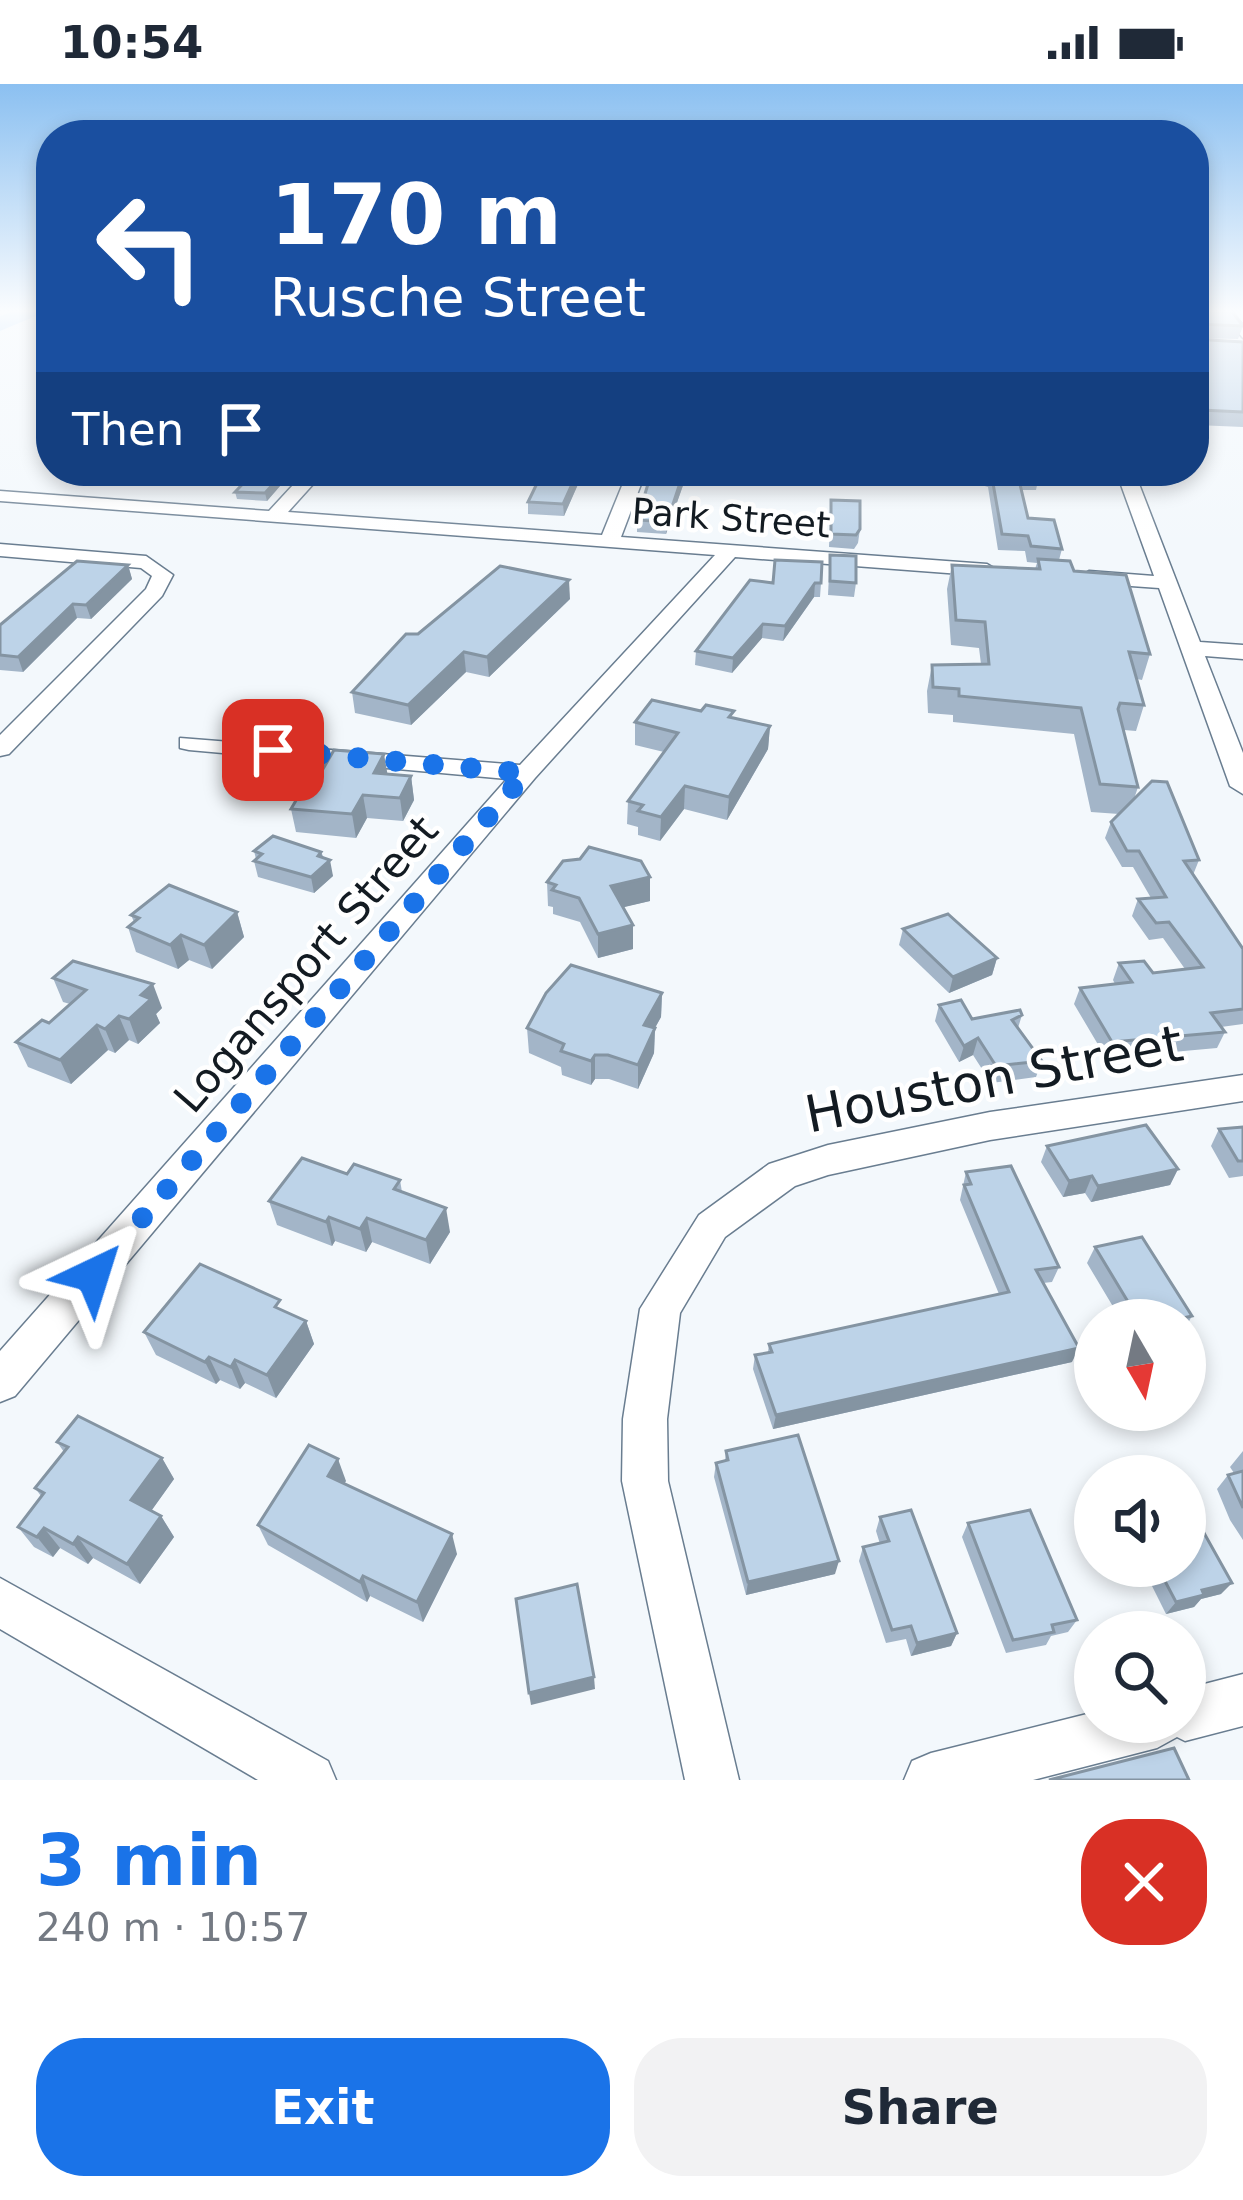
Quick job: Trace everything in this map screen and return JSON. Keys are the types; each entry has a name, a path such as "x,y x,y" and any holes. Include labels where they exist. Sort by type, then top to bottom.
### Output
{"street":[{"path":"274,516 302,486"},
{"path":"609,542 631,486"},
{"path":"1131,486 1243,786"},
{"name":"Park Street","path":"0,496 1008,571"},
{"path":"0,550 146,562 164,575 155,592 0,748"},
{"name":"Logansport Street","path":"0,1382 526,773 730,551"},
{"path":"1077,576 1170,583"},
{"path":"1193,648 1243,652"},
{"path":"189,742 526,773"},
{"name":"Houston Street","path":"712,1780 645,1460 660,1309 712,1226 782,1175 828,1160 1126,1102 1243,1088"},
{"path":"0,1602 309,1780"},
{"path":"1206,1710 1243,1700"},
{"path":"932,1780 1075,1743"}],"building":[{"path":"1209,389 1243,389 1243,412 1209,410"},
{"path":"241,486 271,486 265,493 235,492"},
{"path":"536,486 571,486 563,504 528,502"},
{"path":"647,486 679,486 667,522 637,520"},
{"path":"993,486 1020,486 1028,518 1054,520 1062,549 1031,546 1028,536 1002,534"},
{"path":"831,500 860,501 856,535 831,534"},
{"path":"830,555 856,556 856,583 830,581"},
{"path":"1038,559 1070,561 1074,571 1126,575 1150,654 1129,652 1144,705 1120,703 1118,709 1138,787 1100,784 1081,708 959,696 959,689 933,687 932,665 989,664 985,622 956,620 952,565 1040,569"},
{"path":"775,560 822,562 821,583 815,583 785,626 763,624 733,658 696,651 750,580 773,583"},
{"path":"77,561 128,565 86,605 73,604 18,657 0,655 0,625"},
{"path":"500,566 569,580 487,657 464,652 408,705 352,692 406,634 418,634"},
{"path":"652,700 701,711 706,705 734,711 729,717 770,726 729,797 685,786 661,817 638,811 643,805 628,801 678,733 635,722"},
{"path":"334,750 384,754 374,773 411,776 400,798 363,795 352,814 291,809 315,768 323,769"},
{"path":"1152,781 1167,782 1199,860 1184,861 1243,949 1243,1009 1211,1013 1225,1032 1112,1042 1080,988 1132,982 1119,963 1144,961 1153,973 1203,967 1169,922 1156,923 1138,899 1166,897 1139,851 1127,851 1111,822"},
{"path":"273,836 321,852 318,856 330,860 311,877 254,861 262,854 254,851"},
{"path":"589,847 641,861 650,877 611,886 633,925 598,934 579,898 552,890 556,885 547,882 563,861 580,859"},
{"path":"169,885 237,912 204,945 181,935 170,945 128,927 139,918 131,915"},
{"path":"948,914 997,958 953,977 903,929"},
{"path":"73,961 153,984 141,995 151,999 129,1019 119,1016 105,1029 97,1025 60,1060 16,1042 42,1020 49,1023 86,990 53,978"},
{"path":"571,965 662,993 644,1025 655,1028 638,1065 608,1055 595,1055 591,1061 561,1051 564,1044 527,1028 546,993"},
{"path":"961,1000 972,1019 1020,1010 1022,1015 1012,1020 1042,1061 996,1066 978,1038 964,1046 939,1005"},
{"path":"1146,1125 1178,1169 1098,1186 1092,1176 1069,1181 1047,1146"},
{"path":"1243,1127 1243,1161 1238,1161 1219,1129"},
{"path":"302,1158 347,1174 354,1164 400,1180 394,1189 446,1208 426,1240 367,1218 360,1229 269,1201"},
{"path":"1011,1166 1059,1267 1036,1270 1074,1339 1074,1349 776,1415 755,1355 772,1352 769,1344 1009,1292 964,1185 971,1184 966,1172"},
{"path":"1142,1237 1181,1299 1126,1299 1095,1247"},
{"path":"200,1264 280,1300 275,1307 306,1321 267,1375 235,1360 231,1367 209,1357 205,1362 144,1332"},
{"path":"78,1416 162,1458 131,1500 161,1516 127,1564 78,1537 73,1544 44,1528 37,1537 18,1527 44,1493 35,1488 68,1447 57,1442"},
{"path":"798,1435 839,1561 748,1582 716,1463 728,1460 726,1451"},
{"path":"309,1445 338,1459 328,1476 452,1534 417,1602 363,1576 360,1582 258,1525"},
{"path":"1243,1471 1243,1508 1228,1475"},
{"path":"911,1510 957,1633 917,1643 911,1626 892,1630 863,1547 889,1541 880,1517"},
{"path":"1030,1510 1074,1621 1052,1625 1054,1632 1013,1640 968,1523"},
{"path":"1206,1537 1232,1583 1176,1602 1168,1587 1206,1587"},
{"path":"577,1584 594,1677 529,1693 516,1599"},
{"path":"1174,1748 1189,1780 1049,1780"}],"route":[{"path":"93,1275 526,773 273,750"}]}
